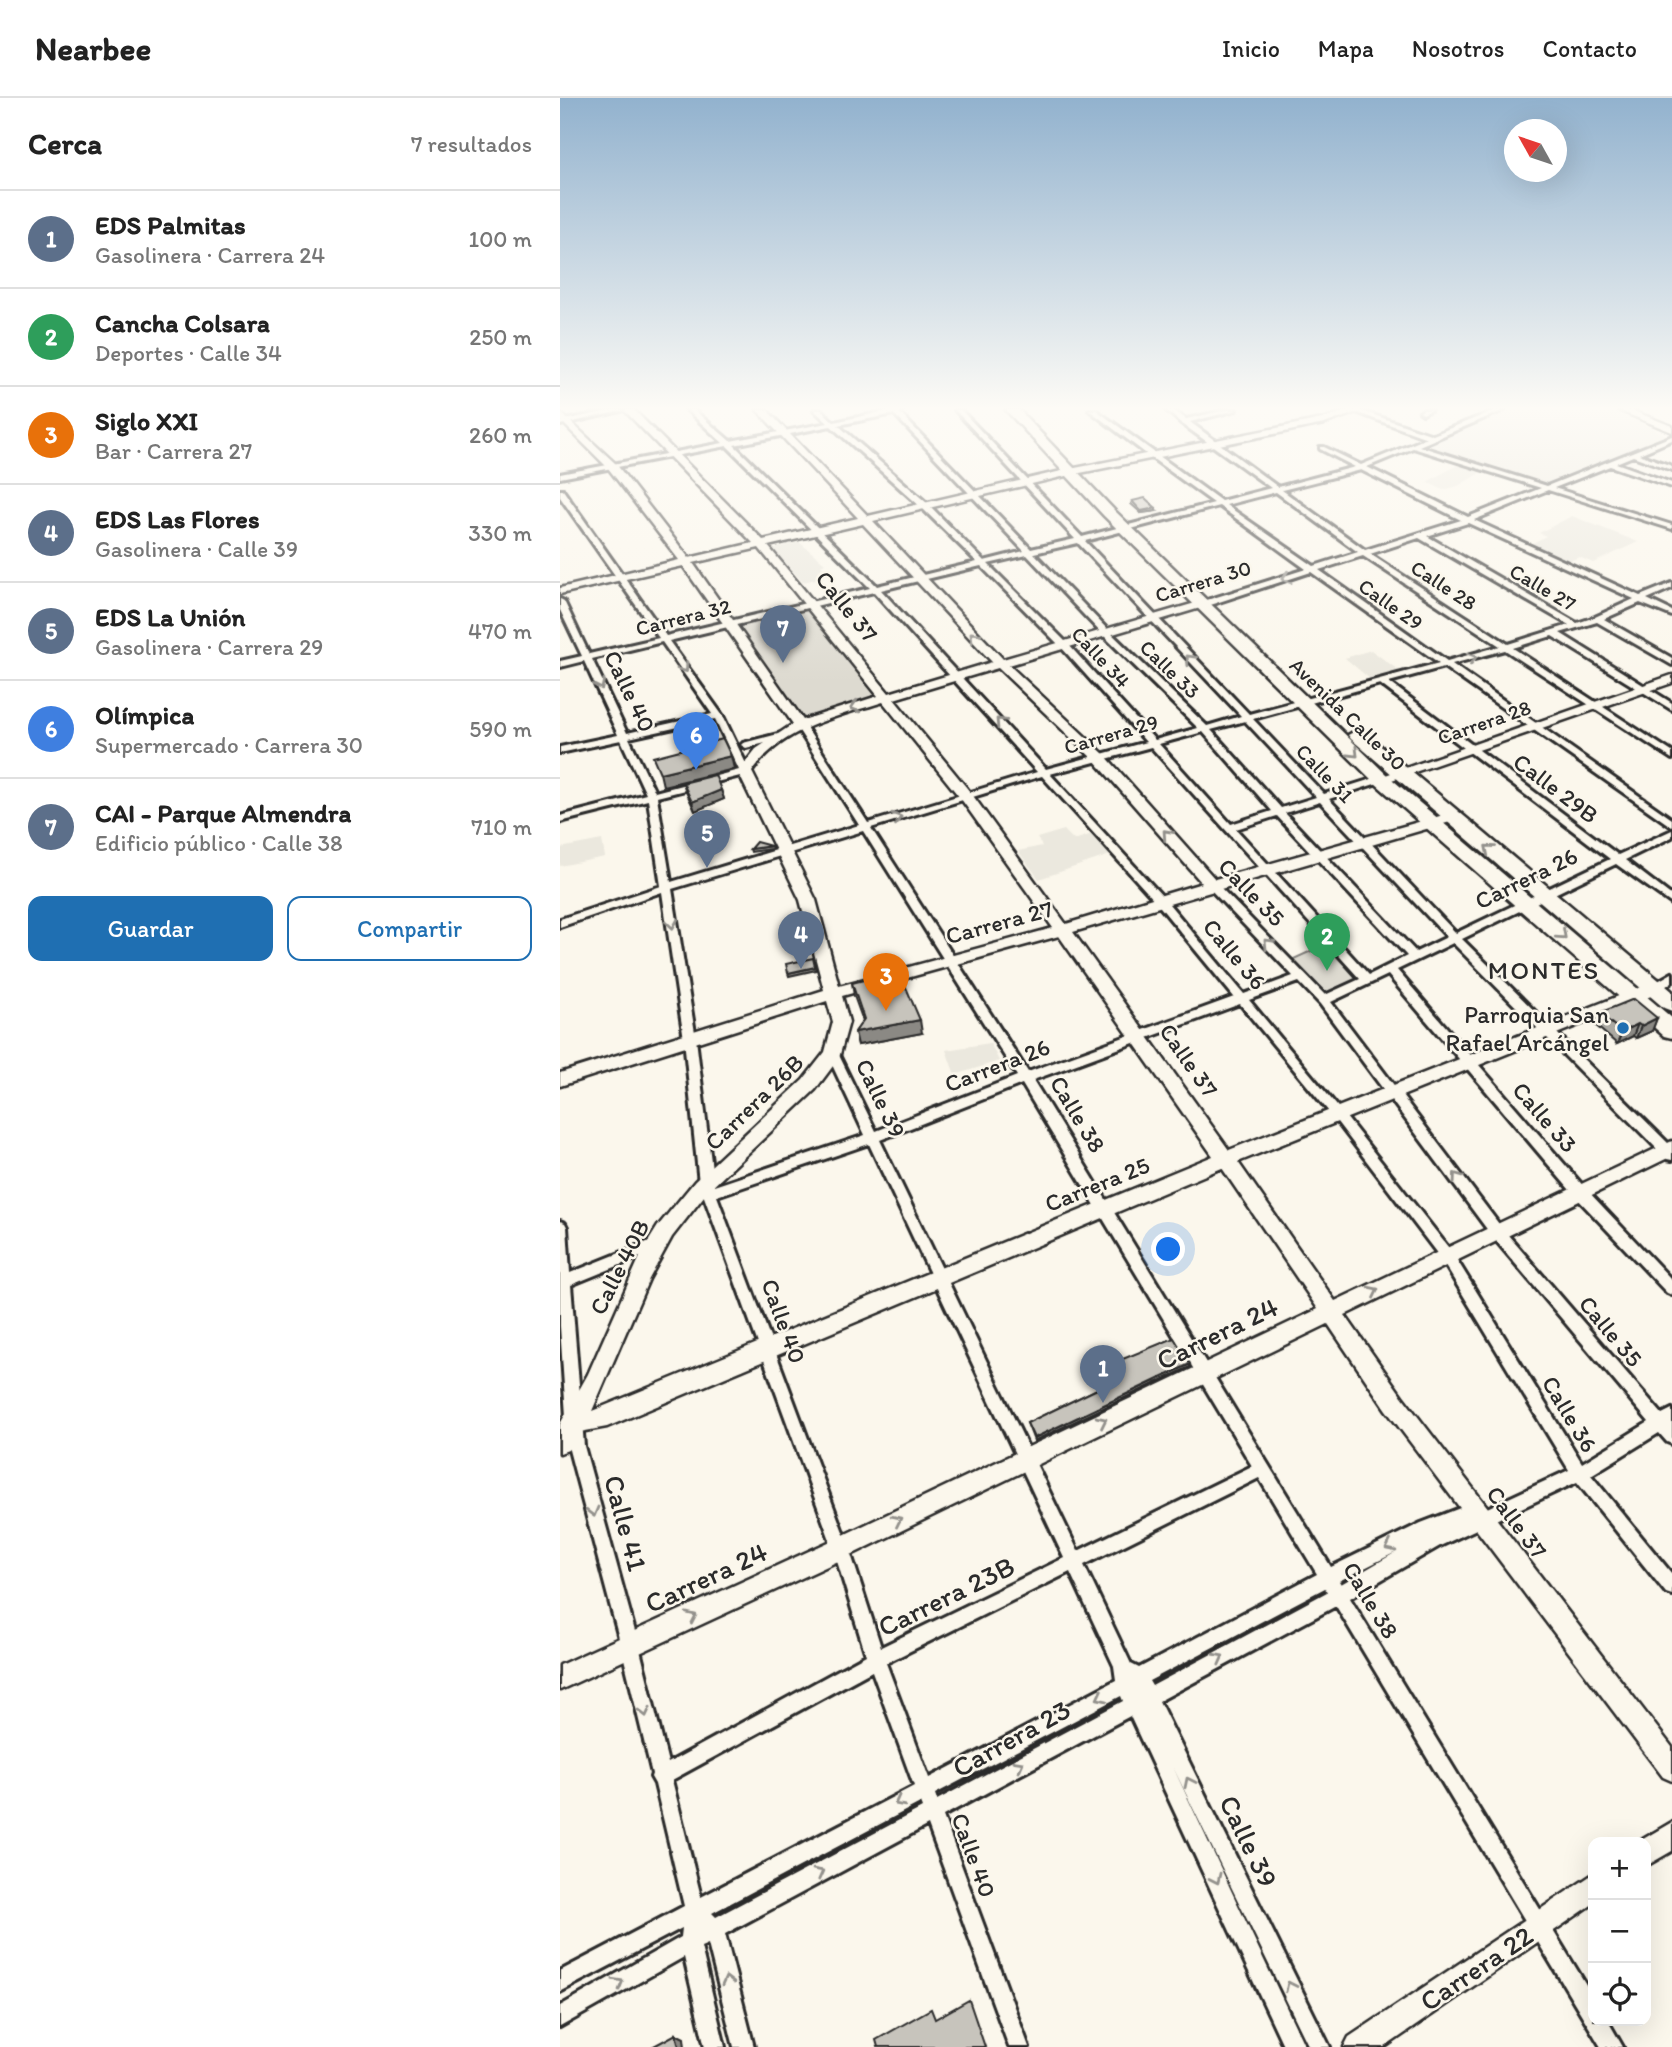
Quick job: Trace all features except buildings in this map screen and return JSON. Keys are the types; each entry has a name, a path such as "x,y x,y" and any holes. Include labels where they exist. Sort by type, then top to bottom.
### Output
{"highway":[{"name":"Avenida Calle 30","path":"1106,501 1309,700 1381,779 1672,1030"},
{"name":"Avenida Calle 30","path":"1309,700 1544,895 1663,987 1672,1003"}],"street":[{"name":"Calle 39","path":"566,501 718,716 808,900 841,1022 833,1054 1129,1675 1295,2047"},
{"name":"Calle 38","path":"639,501 687,563 727,624 801,726 951,960 1105,1209 1260,1470 1588,2007"},
{"name":"Calle 37","path":"720,501 811,603 966,796 1227,1160 1394,1404 1482,1514 1672,1768"},
{"name":"Calle 36","path":"788,501 875,588 1046,772 1160,900 1338,1115 1447,1256 1580,1473 1672,1587"},
{"name":"Calle 35","path":"851,501 1001,664 1099,757 1212,885 1324,1001 1395,1092 1497,1232 1666,1420 1672,1437"},
{"name":"Calle 34","path":"919,501 1064,645 1367,980"},
{"path":"560,590 687,563 946,501"},
{"name":"Calle 33","path":"982,501 1105,633 1204,728 1277,812 1414,957"},
{"name":"Calle 31","path":"1046,501 1152,619 1454,938 1670,1152"},
{"name":"Calle 29","path":"1215,501 1672,824"},
{"name":"Carrera 32","path":"560,664 1237,501"},
{"name":"Calle 28","path":"1289,501 1365,554 1672,756"},
{"path":"1428,501 1672,614"},
{"name":"Carrera 30","path":"745,772 754,757 782,736 801,726 1365,554 1520,501"},
{"path":"1590,501 1672,527"},
{"name":"Calle 27","path":"1420,535 1576,626"},
{"name":"Carrera 29","path":"560,923 667,887 1046,772 1507,648 1643,601 1672,585"},
{"name":"Calle 40","path":"560,601 652,796 690,1039 708,1188 841,1548 876,1659 1019,2047"},
{"path":"1598,618 1672,662"},
{"name":"Calle 27","path":"1553,633 1672,707"},
{"name":"Carrera 28","path":"1228,828 1400,773 1672,679"},
{"name":"Calle 29B","path":"1382,681 1672,901"},
{"path":"560,750 718,716"},
{"name":"Carrera 30","path":"746,745 782,736"},
{"path":"560,819 745,772"},
{"name":"Carrera 27","path":"560,1080 834,993 1063,930 1452,817"},
{"name":"Carrera 26","path":"1324,1001 1672,833"},
{"name":"Calle 33","path":"1390,969 1580,1192 1672,1289"},
{"name":"Carrera 26","path":"708,1188 874,1137 1025,1078 1301,977"},
{"name":"Carrera 25","path":"568,1426 600,1420 769,1351 938,1277 1547,1029 1663,987 1672,977"},
{"name":"Carrera 26B","path":"708,1188 809,1085 833,1054"},
{"name":"Carrera 24","path":"560,1678 841,1548 1580,1192 1670,1152"},
{"name":"Calle 40B","path":"560,1443 657,1243 676,1216 708,1188"},
{"name":"Calle 41","path":"560,1227 568,1426 630,1646 660,1777 695,1910 690,1942 715,2047"},
{"path":"563,1282 657,1243"},
{"name":"Carrera 23","path":"560,2017 690,1942 1338,1595 1434,1539 1482,1514 1580,1473 1666,1420"},
{"name":"Carrera 23B","path":"660,1777 876,1659 1260,1470"},
{"name":"Carrera 23","path":"560,1982 925,1788 1129,1675 1427,1529 1482,1514"},
{"name":"Calle 39","path":"1140,1699 1320,2047"},
{"path":"1651,1850 1672,1835"},
{"name":"Carrera 22","path":"1359,2047 1588,1891"},
{"path":"695,1910 714,1929 744,2047"},
{"path":"1600,2026 1613,2047"}],"shaded area":[{"path":"1572,516 1638,542 1593,563 1579,557 1567,562 1529,545 1546,536 1539,533"},
{"path":"799,542 825,563 821,565 824,568 819,570 825,577 803,582 772,549"},
{"path":"811,603 887,698 801,726 728,624"},
{"path":"1371,650 1401,672 1371,680 1345,658"},
{"path":"1064,830 1074,840 1095,833 1113,854 1039,879 1018,851 1042,846 1037,838"},
{"path":"602,840 605,857 560,866 560,848"},
{"path":"1331,942 1367,980 1324,1001 1287,962"},
{"path":"990,1043 999,1061 955,1075 946,1050"}],"place":[{"name":"CAI - Parque Almendra","path":"783,663"},
{"name":"Olímpica","path":"696,770"},
{"name":"EDS La Unión","path":"707,868"},
{"name":"EDS Las Flores","path":"801,969"},
{"name":"Cancha Colsara","path":"1327,971"},
{"name":"Siglo XXI","path":"886,1011"},
{"name":"Parroquia San Rafael Arcángel","path":"1623,1028"},
{"name":"EDS Palmitas","path":"1103,1403"}],"district":[{"name":"MONTES","path":"1544,970"}]}
